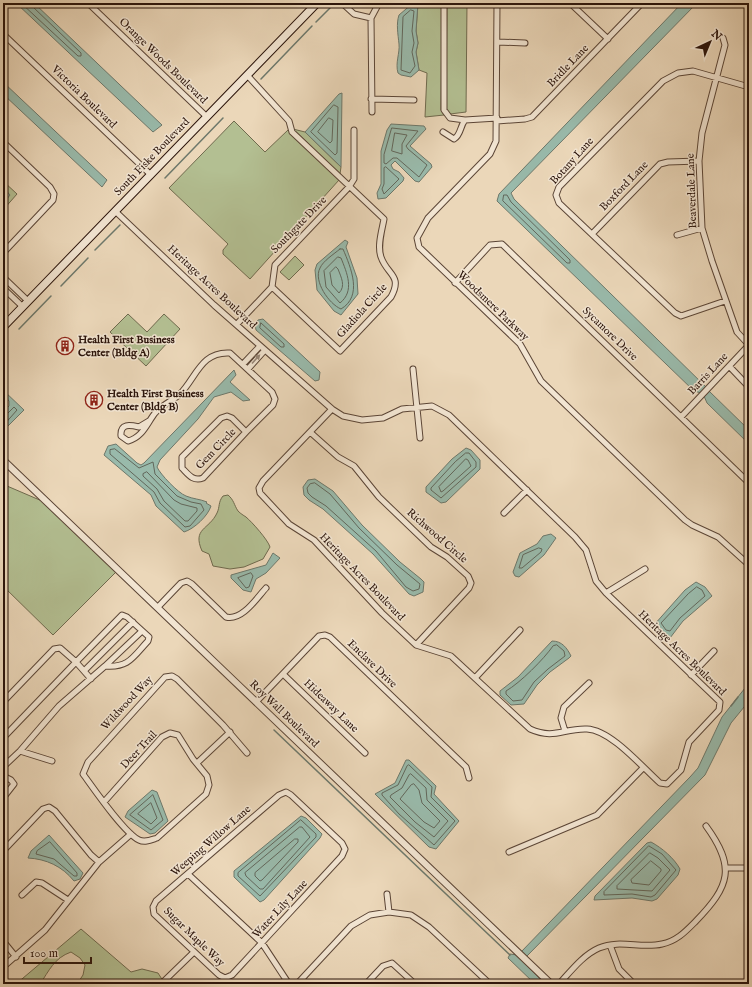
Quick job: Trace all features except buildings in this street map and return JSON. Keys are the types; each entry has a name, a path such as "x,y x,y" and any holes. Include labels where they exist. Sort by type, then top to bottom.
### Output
{"main road":[{"name":"South Fiske Boulevard","path":"3,327 317,3"}],"street":[{"name":"Orange Woods Boulevard","path":"88,3 207,117"},
{"path":"342,3 354,14 371,18"},
{"path":"372,112 371,18 380,3"},
{"path":"443,132 452,138 457,138 465,120 450,118 444,110 444,3"},
{"name":"Woodsmere Parkway","path":"498,3 496,141 490,154 428,218 417,238 419,247 520,344 541,381 685,520 692,525 718,537 749,565"},
{"path":"570,3 608,39"},
{"name":"Bridle Lane","path":"465,120 525,119 532,117 642,3"},
{"name":"Victoria Boulevard","path":"3,34 151,175"},
{"name":"Beaverdale Lane","path":"723,38 725,46 702,133 699,161 702,228 725,301 737,332 749,345"},
{"path":"498,42 525,43"},
{"name":"Botany Lane","path":"725,301 681,316 675,314 559,203 556,195 559,187 663,81 678,73 692,71 716,76 749,87"},
{"path":"247,75 289,121 292,132 350,186 354,179 354,130"},
{"path":"372,99 414,100"},
{"path":"3,142 50,188 54,194 53,200 3,253"},
{"name":"Boxford Lane","path":"592,234 660,164 668,162 699,161"},
{"name":"Gladiola Circle","path":"272,287 340,351 391,297 396,288 395,278 381,257 380,238 384,219 350,186"},
{"name":"Southgate Drive","path":"272,287 275,265 350,186"},
{"name":"Heritage Acres Boulevard","path":"115,212 260,346 332,409 343,416 362,420 383,418 402,409 432,406 449,416 575,537 586,550 596,581 606,593 720,702 720,710 689,742 681,770 674,780 667,784 660,783 612,739 599,731 587,729 565,731 551,735 530,729 451,656 416,645 382,613 314,540 289,524 260,493 259,488 263,481 332,409"},
{"path":"677,235 702,228"},
{"name":"Sycamore Drive","path":"455,283 490,245 502,244 749,483"},
{"path":"3,277 25,304"},
{"path":"237,324 272,287"},
{"path":"3,288 25,304"},
{"name":"Barris Lane","path":"681,417 749,345"},
{"path":"243,364 260,346"},
{"path":"248,369 265,350"},
{"name":"Gem Circle","path":"149,421 162,407 184,390 199,366 210,357 230,353 272,392 275,399 273,405 203,478 198,480 193,479 182,468 182,457 221,418 227,416 232,418 246,432"},
{"path":"729,366 749,387"},
{"path":"412,369 420,438"},
{"path":"149,421 139,436 132,440 126,441 121,436 121,430 124,426 130,424 139,427 149,421"},
{"name":"Richwood Circle","path":"310,432 338,457 354,466 384,503 431,547 447,557 468,576 471,582 469,588 416,645"},
{"name":"Roy Wall Boulevard","path":"3,460 551,984"},
{"path":"504,513 527,490"},
{"path":"606,593 645,569"},
{"path":"158,607 181,583 187,581 226,617 232,618 240,615 266,588"},
{"path":"3,738 122,615 128,617 149,638 148,641 126,664 118,667 105,666"},
{"path":"85,670 133,622"},
{"path":"475,678 520,630"},
{"path":"3,767 20,751 59,706 91,679 142,631"},
{"name":"Enclave Drive","path":"256,702 319,636 330,637 466,767 469,778"},
{"path":"3,702 54,649 60,648 85,670 91,679"},
{"path":"691,675 714,651"},
{"name":"Hideaway Lane","path":"283,674 365,753"},
{"name":"Wildwood Way","path":"131,834 83,774 84,768 124,720 165,677 172,676 177,679 230,732 247,752"},
{"path":"565,731 561,718 564,707 589,683"},
{"path":"197,763 230,732"},
{"name":"Deer Trail","path":"104,802 162,737 170,733 178,735 207,776 209,785 206,794 157,838 147,841 140,840 131,834"},
{"path":"20,751 52,761"},
{"path":"509,852 597,815 643,768"},
{"path":"3,776 11,780 14,784 3,798"},
{"name":"Weeping Willow Lane","path":"153,907 156,901 279,795 286,792 342,843 346,849"},
{"path":"3,851 43,809 49,807 55,811 91,855 99,862"},
{"path":"559,984 588,954 610,945 621,943 662,945 681,937 720,894 724,882 726,868 718,843 706,826"},
{"path":"3,967 45,930 99,862 131,834"},
{"name":"Water Lily Lane","path":"225,978 232,975 342,856 346,849"},
{"path":"726,868 746,868"},
{"path":"188,874 262,943 289,984"},
{"path":"22,895 36,882 42,883 68,900"},
{"path":"387,894 389,912"},
{"name":"Sugar Maple Way","path":"153,907 154,914 219,975 225,978"},
{"path":"297,984 351,926 370,915 389,912 412,915 429,927 490,984"},
{"path":"3,941 16,957"},
{"path":"610,945 618,969 634,984"},
{"path":"163,982 194,952"},
{"path":"366,984 383,966 390,963 395,964 415,984"}],"shaded area":[{"path":"418,3 442,3 441,110 444,115 425,117 427,73 419,70 416,52 418,43 416,31"},
{"path":"447,3 467,3 466,112 450,114 446,109"},
{"path":"234,121 265,152 288,130 339,180 250,279 223,254 223,250 228,244 169,188"},
{"path":"293,129 305,132 341,167 340,174"},
{"path":"3,181 17,194 3,210"},
{"path":"295,256 304,265 289,280 280,272"},
{"path":"128,314 147,332 164,314 180,329 146,366 110,332"},
{"path":"7,486 42,501 117,571 53,635 3,586 3,490"},
{"path":"228,495 238,511 256,527 270,547 263,559 244,567 230,569 213,566 209,554 202,551 199,543 200,533 214,519 221,498"},
{"path":"81,929 131,972 142,969 158,973 165,984 77,984 83,975 85,965 80,958 71,952 56,961 40,984 16,984"}],"water":[{"path":"16,3 34,3 162,125 153,132"},
{"path":"413,3 418,3 416,31 418,43 416,52 419,70 411,77 398,73 397,66 399,47 397,25 399,15"},
{"path":"682,3 696,4 511,193 514,199 706,387 701,393 694,391 497,201 499,194"},
{"path":"3,82 107,180 102,187 3,94"},
{"path":"342,93 341,167 305,132 339,94"},
{"path":"391,124 424,126 426,129 410,146 431,164 432,167 419,182 415,181 395,161 391,165 393,169 399,172 404,178 403,181 386,198 378,199 377,193 381,184 381,151 387,130"},
{"path":"3,187 10,195 3,204"},
{"path":"345,240 348,242 346,247 357,278 358,294 341,315 334,311 317,290 315,270 317,264"},
{"path":"263,319 320,372 319,380 315,381 256,330 255,324 258,320"},
{"path":"234,370 236,375 230,382 250,400 243,401 231,392 214,397 198,419 160,460 157,467 170,483 183,494 207,502 206,503 211,506 207,514 200,522 184,532 156,506 151,495 104,455 108,446 116,444 141,465"},
{"path":"3,390 24,410 3,431 3,412 9,406 9,401 3,394"},
{"path":"709,391 749,430 749,444 707,403 704,396"},
{"path":"466,448 471,450 480,460 480,469 446,502 441,503 426,492 426,487 452,459"},
{"path":"315,479 333,491 362,525 400,562 424,582 423,592 414,596 409,594 373,554 323,509 304,495 303,487 308,480"},
{"path":"551,534 556,538 544,555 519,577 515,576 513,572 520,553 537,544 543,536"},
{"path":"273,553 280,558 266,573 256,579 251,592 243,590 231,578 231,575 266,565"},
{"path":"696,582 705,587 712,596 683,621 670,638 654,625 685,590"},
{"path":"552,641 559,642 568,650 571,656 550,672 537,685 524,704 511,705 500,695 500,691 518,677"},
{"path":"749,683 749,701 731,723 705,775 526,957 521,952 698,768 722,717"},
{"path":"406,760 409,760 436,786 434,794 459,821 436,849 429,847 375,794 395,783"},
{"path":"152,790 157,792 168,821 155,833 150,834 125,817 128,811"},
{"path":"301,816 306,818 322,834 264,900 260,902 234,877 234,871"},
{"path":"49,835 83,873 80,879 74,881 64,871 53,864 28,858 31,851"},
{"path":"651,842 667,854 680,869 678,875 657,899 652,901 632,898 594,900 595,896 647,843"},
{"path":"510,954 517,955 545,984 535,984 508,958"}],"waterway":[{"path":"316,22 333,5"},
{"path":"261,79 312,26"},
{"path":"165,178 223,118"},
{"path":"95,250 120,225"},
{"path":"61,286 88,258"},
{"path":"19,329 51,296"},
{"path":"731,706 738,697"},
{"path":"274,730 510,955"}],"place":[{"name":"Health First Business Center (Bldg A)","path":"65,346"},
{"name":"Health First Business Center (Bldg B)","path":"94,400"}]}
